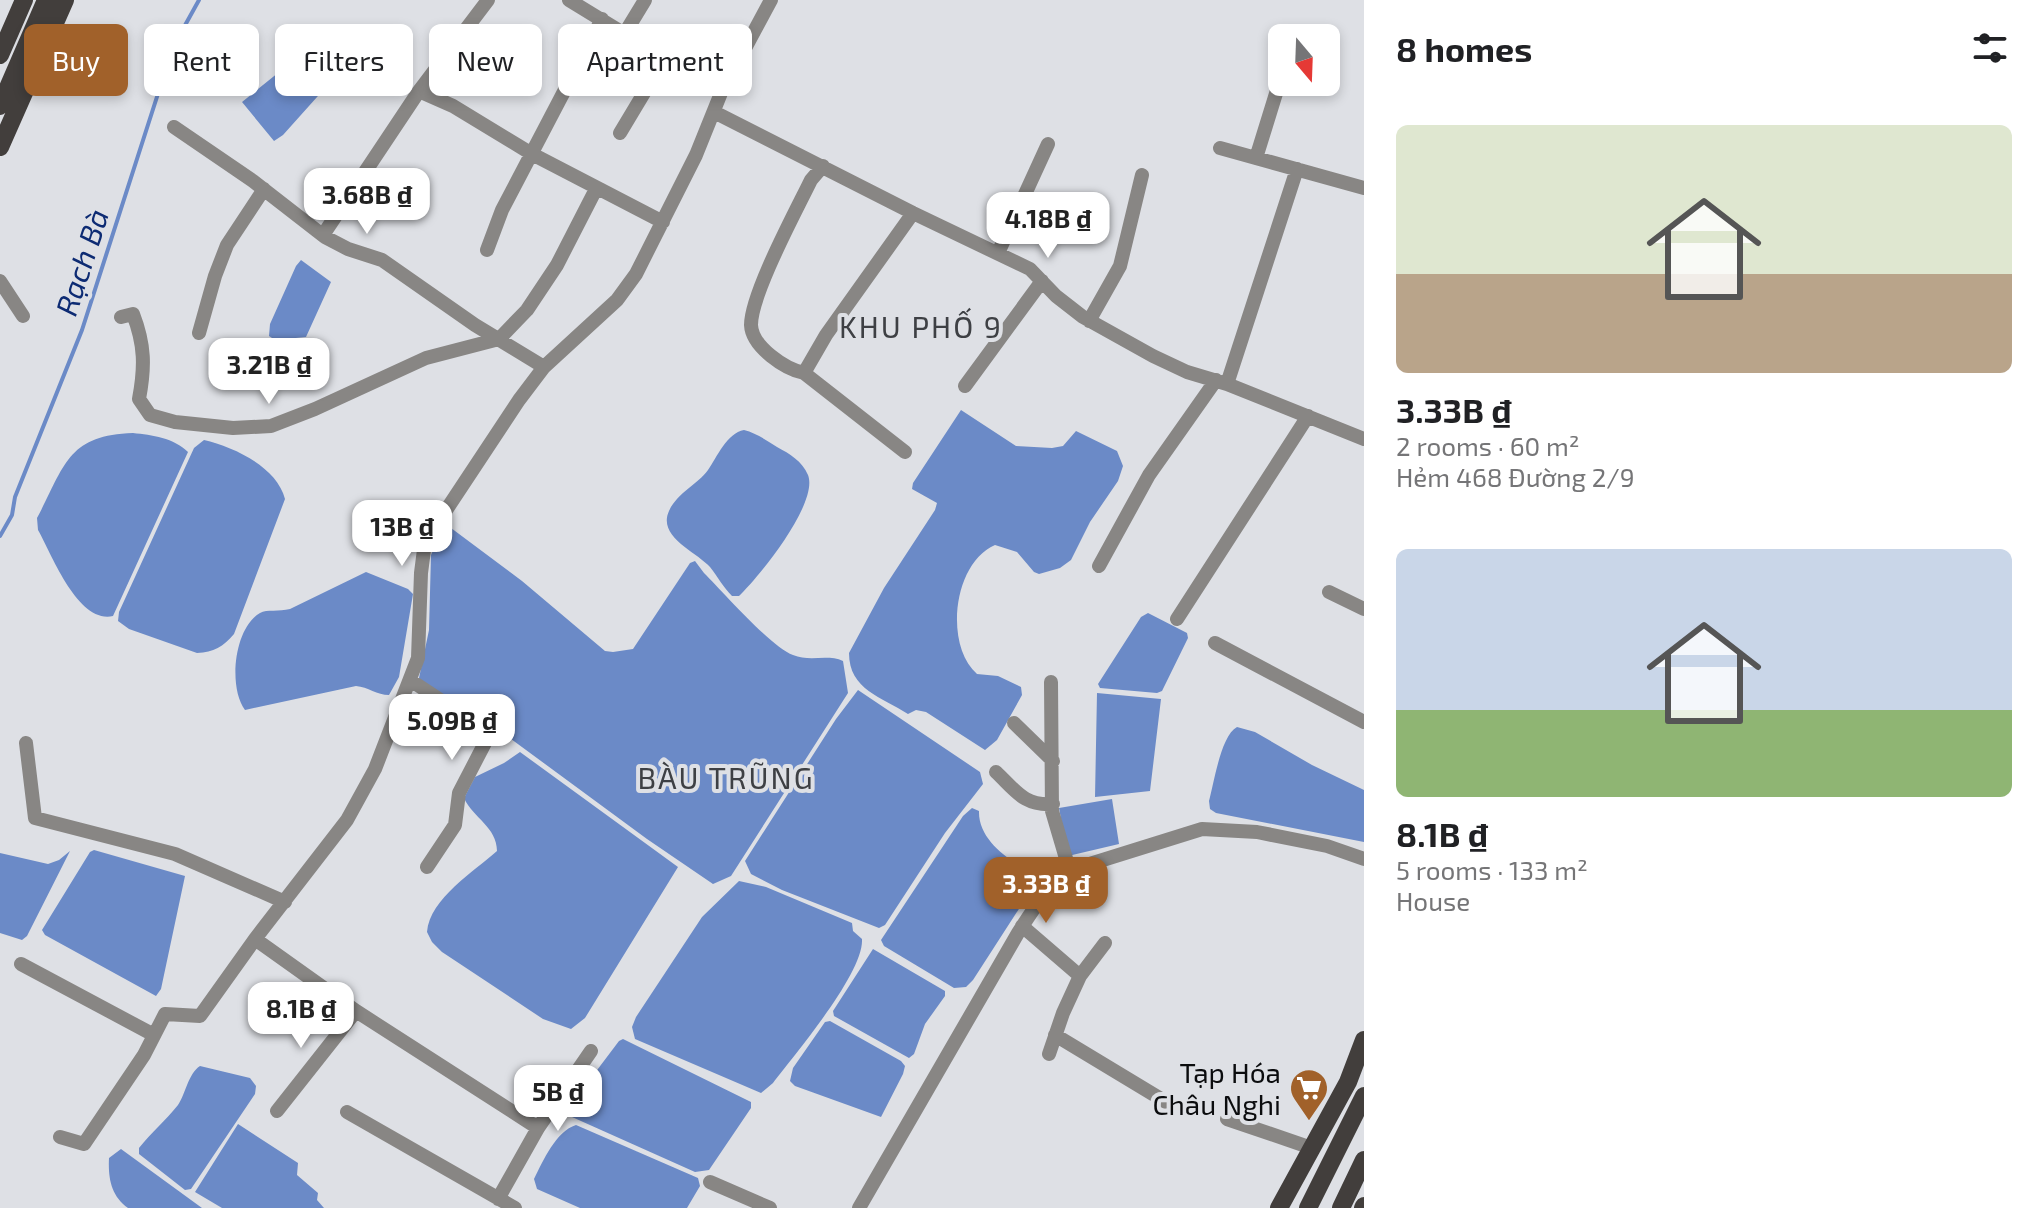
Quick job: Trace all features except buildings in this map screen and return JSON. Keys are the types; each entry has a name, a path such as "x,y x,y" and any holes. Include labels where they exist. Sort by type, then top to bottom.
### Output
{"main road":[{"path":"0,55 24,0"},
{"path":"0,106 46,0"},
{"path":"0,147 65,0"},
{"path":"1279,1208 1348,1082 1363,1045"},
{"path":"1308,1208 1364,1096"},
{"path":"1341,1208 1364,1160"}],"street":[{"path":"323,235 419,91 488,0"},
{"path":"569,0 610,24"},
{"path":"630,24 645,0"},
{"path":"752,35 771,0"},
{"path":"487,250 502,210 602,19"},
{"path":"419,91 453,106 532,154 663,222"},
{"path":"620,133 642,96"},
{"path":"60,1137 84,1144 144,1055 165,1014 200,1016 313,861 347,820 375,769 418,658 425,542 544,367 617,300 636,274 720,96"},
{"path":"1256,158 1275,96"},
{"path":"714,112 1030,269 1056,296 1089,321 1153,356 1187,372 1222,382 1364,439"},
{"path":"174,127 264,189 323,235 348,249 382,260 475,325 544,367"},
{"path":"998,253 1048,144"},
{"path":"1220,148 1364,188"},
{"path":"823,166 811,180 757,299 751,323 752,334 761,347 795,371 804,373 905,452"},
{"path":"1099,566 1149,475 1222,382 1297,169"},
{"path":"1089,321 1120,266 1142,175"},
{"path":"199,333 227,245 264,189"},
{"path":"121,317 133,314 140,331 145,368 139,399 150,415 175,422 233,428 271,426 426,358 499,339 527,310 557,265 596,189"},
{"path":"804,373 826,335 913,213"},
{"path":"0,281 23,316"},
{"path":"965,386 1042,281"},
{"path":"1177,619 1308,416"},
{"path":"1329,592 1364,609"},
{"path":"1215,643 1364,722"},
{"path":"410,680 483,728 487,739 459,793 455,825 427,867"},
{"path":"1051,682 1053,804 1070,872"},
{"path":"1014,723 1053,761"},
{"path":"26,743 35,818 175,854 285,902"},
{"path":"996,772 1028,803 1053,804"},
{"path":"859,1208 1022,926 1045,891 1070,872 1129,850 1202,829 1257,832 1327,846 1364,859"},
{"path":"1022,926 1080,976"},
{"path":"255,939 356,1011 538,1128"},
{"path":"1049,1054 1080,976 1105,943"},
{"path":"21,964 154,1035"},
{"path":"277,1111 356,1011"},
{"path":"1055,1035 1166,1102"},
{"path":"498,1199 538,1128 591,1051"},
{"path":"347,1112 515,1208"},
{"path":"1227,1119 1312,1148"},
{"path":"710,1182 770,1208"}],"water":[{"path":"275,75 275,96 318,96 274,141 242,102 249,96 259,96 259,88"},
{"path":"301,260 331,282 306,337 275,340 269,336 270,324"},
{"path":"961,410 1016,446 1063,446 1076,431 1117,451 1123,466 1118,481 1090,522 1071,560 1060,568 1039,574 1017,552 995,545 981,555 970,569 962,586 957,625 967,661 977,674 998,676 1021,687 1022,695 997,740 985,750 926,712 916,710 908,714 869,691 855,676 849,653 884,588 935,510 937,503 912,489 913,483"},
{"path":"744,430 795,458 808,475 809,487 796,521 773,557 739,596 732,596 710,567 673,536 667,520 677,499 708,470 732,436"},
{"path":"133,433 169,440 188,452 113,616 100,616 88,609 68,585 38,530 37,518 62,469 81,447 111,435"},
{"path":"204,440 241,453 264,468 273,477 285,499 234,634 218,648 197,653 129,629 118,621 119,612 194,448"},
{"path":"451,528 522,581 605,651 633,649 690,563 695,561 747,618 784,650 799,657 843,661 848,693 731,876 713,884 507,736 445,701 419,678 429,630 431,555 441,532"},
{"path":"366,572 408,589 413,594 399,677 389,695 356,686 245,710 237,687 236,658 244,631 251,621 263,612 290,609"},
{"path":"1148,613 1187,633 1188,638 1162,691 1100,688 1098,684 1141,617"},
{"path":"858,690 980,772 983,784 945,833 885,925 879,928 782,890 751,874 745,861"},
{"path":"1097,693 1161,699 1150,791 1095,797"},
{"path":"1237,727 1255,732 1364,790 1364,842 1216,813 1210,809 1209,801 1222,749"},
{"path":"520,752 678,867 585,1018 571,1029 543,1019 442,952 427,932 436,908 445,897 497,851 493,835 464,798 475,777"},
{"path":"1112,799 1119,844 1068,856 1059,808"},
{"path":"972,808 979,811 989,840 1005,856 1032,872 1035,884 973,980 966,987 954,988 884,946 881,940 963,816"},
{"path":"94,850 185,876 161,989 156,996 45,935 42,930"},
{"path":"70,851 27,936 22,940 0,933 0,853 48,864"},
{"path":"739,881 766,887 852,923 853,931 862,939 860,954 841,992 773,1083 761,1093 635,1039 632,1027 702,917"},
{"path":"873,949 945,991 945,996 925,1024 914,1054 909,1058 834,1016 833,1011"},
{"path":"830,1021 905,1066 881,1117 795,1086 790,1081 793,1068 825,1022"},
{"path":"623,1039 751,1102 751,1108 709,1170 695,1172 572,1117 576,1098"},
{"path":"200,1066 250,1078 256,1086 255,1094 191,1189 185,1190 139,1154 139,1148 178,1105"},
{"path":"238,1124 298,1163 297,1175 318,1193 317,1200 324,1208 222,1208 195,1192"},
{"path":"576,1125 698,1178 700,1186 687,1208 580,1208 537,1189 534,1179 551,1148 562,1133"},
{"path":"121,1149 202,1208 128,1208 114,1192 109,1173 109,1158"}],"waterway":[{"name":"Rạch Bà","path":"0,536 12,515 15,497 82,330 173,47 199,0"}],"place":[{"name":"Tạp Hóa Châu Nghi","path":"1309,1122"}],"district":[{"name":"KHU PHỐ 9","path":"921,326"},
{"name":"BÀU TRŨNG","path":"726,777"}]}
